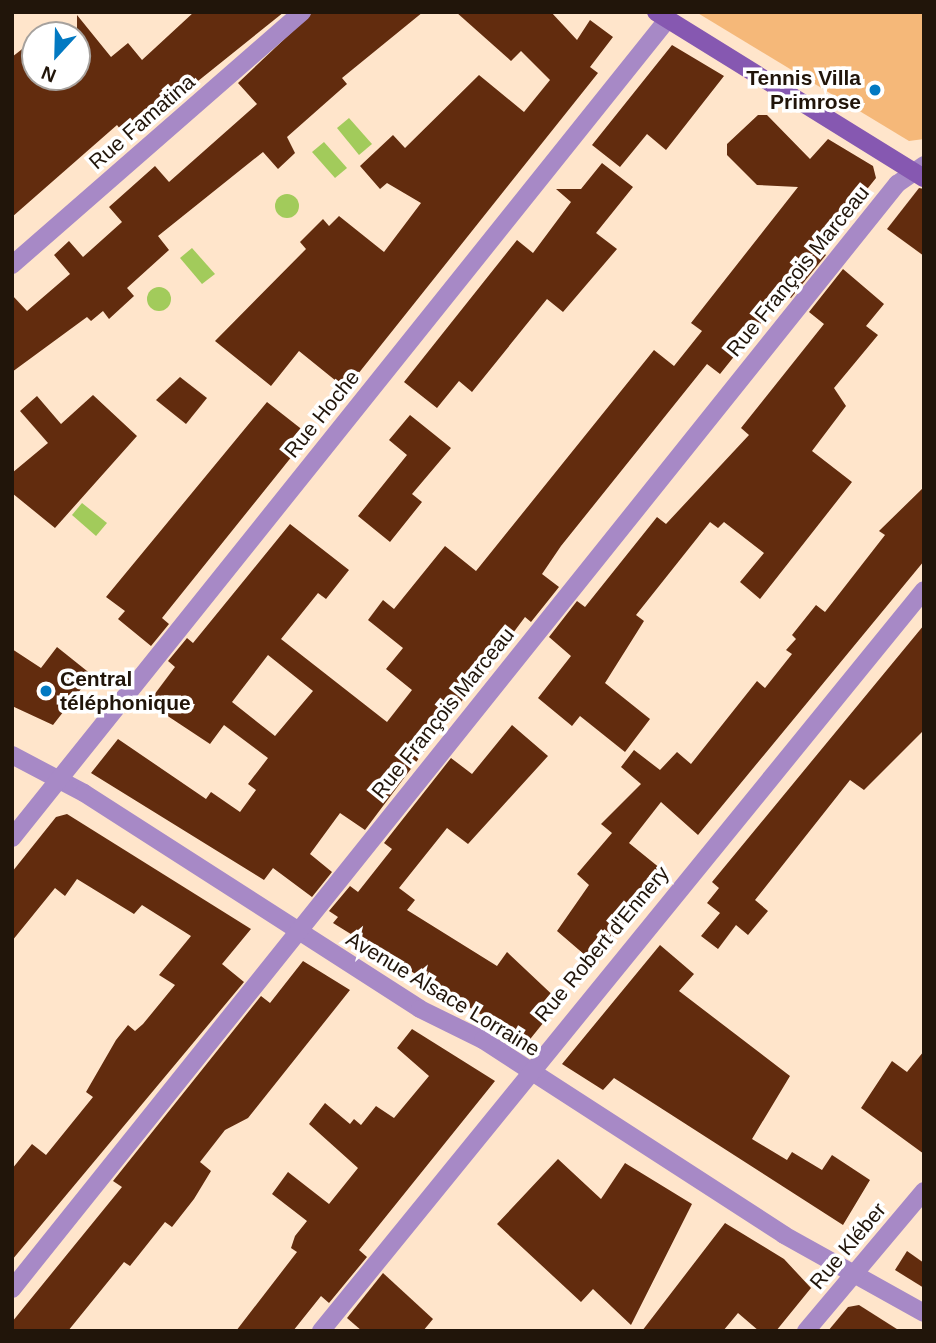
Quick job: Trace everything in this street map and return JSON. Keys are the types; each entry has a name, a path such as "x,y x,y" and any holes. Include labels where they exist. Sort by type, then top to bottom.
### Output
{"street":[{"name":"Rue Famatina","path":"12,265 302,12"},
{"path":"662,16 921,171"},
{"name":"Rue Hoche","path":"12,838 662,16"},
{"name":"Rue François Marceau","path":"12,1289 888,194 921,171"},
{"name":"Rue Robert d'Ennery","path":"321,1331 526,1071 924,590"},
{"name":"Avenue Alsace Lorraine","path":"12,755 58,780 299,929 773,1228 856,1272 924,1313"},
{"name":"Rue Kléber","path":"806,1331 924,1191"}],"shaded area":[{"name":"Tennis Villa Primrose","path":"696,12 924,12 924,139 909,141"},
{"path":"349,118 372,144 359,155 337,128"},
{"path":"324,142 347,168 335,178 312,152"},
{"path":"287,194 296,197 299,206 296,215 287,218 278,215 275,206 278,197"},
{"path":"192,248 215,274 202,284 180,258"},
{"path":"159,287 168,290 171,299 168,308 159,311 150,308 147,299 150,290"},
{"path":"82,503 107,523 96,536 72,515"}],"building":[{"path":"194,12 284,12 127,138 117,125 12,217 12,57 21,50 21,91 91,91 91,32 111,57 128,43 142,60"},
{"path":"313,12 423,12 342,78 347,84 287,137 295,153 278,169 263,152 158,236 169,250 127,288 134,296 109,319 103,311 91,321 87,317 12,372 12,295 27,311 70,274 54,255 69,241 83,257 122,222 109,207 155,166 169,182 257,104 238,83"},
{"path":"456,12 551,12 577,40 590,20 613,37 590,67 598,73 346,389 299,351 271,386 215,341 306,249 300,242 323,219 329,226 339,216 384,252 421,203 387,183 380,189 360,166 393,135 405,148 479,75 524,112 550,80 521,51 511,61"},
{"path":"672,45 724,76 666,150 647,134 620,167 592,145"},
{"path":"758,115 767,115 810,159 828,139 873,166 876,178 819,249 826,255 791,298 784,294 720,374 707,364 561,546 542,574 559,587 531,622 525,617 365,830 340,813 310,854 332,872 312,897 273,868 264,880 91,773 118,739 206,799 211,792 240,812 256,790 248,784 268,758 224,725 210,744 148,703 175,667 168,661 187,638 193,643 290,524 349,570 326,599 318,593 281,639 387,722 412,690 386,669 403,648 368,620 383,600 394,609 445,546 476,571 654,350 674,366 702,331 691,323 798,187 757,185 727,155 727,144","holes":["268,655 313,691 275,736 232,702"]},
{"path":"602,163 633,187 596,233 617,249 563,312 547,299 472,392 459,381 437,408 404,382 517,240 533,253 571,202 556,189 581,189"},
{"path":"919,188 924,189 924,256 887,229"},
{"path":"843,269 884,304 866,326 878,335 834,388 846,406 812,451 852,482 760,599 740,582 764,553 724,522 718,528 710,522 636,615 644,621 605,683 650,719 625,752 580,716 572,726 538,698 571,656 549,637 577,601 585,607 657,517 666,524 749,435 741,428 824,324 809,312"},
{"path":"180,377 207,398 186,424 156,400"},
{"path":"93,395 137,436 55,528 12,493 12,473 48,443 20,411 37,396 61,424"},
{"path":"267,402 309,435 162,618 169,624 151,646 118,619 125,611 106,597"},
{"path":"410,415 451,448 412,494 422,502 390,542 358,516 407,455 389,440"},
{"path":"924,487 924,561 698,835 661,802 629,843 666,873 593,962 557,931 589,885 577,874 612,833 601,824 641,784 621,767 634,750 660,770 677,752 691,764 757,681 765,688 792,654 786,650 796,639 792,635 816,605 825,612 885,535 879,531"},
{"path":"924,625 924,730 864,790 850,780 755,900 768,911 748,935 736,925 718,949 701,936 720,913 707,903 719,888 712,882"},
{"name":"Central téléphonique","path":"57,647 92,675 53,725 12,706 12,649 41,668"},
{"path":"512,725 548,756 468,844 447,828 399,888 415,900 407,910 497,966 507,952 560,1002 527,1043 333,923 338,917 329,911 350,886 358,892 392,849 384,843 451,758 472,774"},
{"path":"67,814 251,929 222,964 244,982 12,1260 12,1169 32,1144 46,1155 93,1097 86,1092 116,1040 128,1025 135,1031 143,1024 175,985 159,975 191,936 142,905 134,914 77,879 65,896 55,888 12,941 12,872 56,817"},
{"path":"660,945 694,974 679,991 790,1076 752,1139 787,1160 792,1152 822,1170 832,1155 870,1180 843,1225 614,1078 603,1090 562,1064"},
{"path":"303,961 350,990 248,1118 225,1130 200,1162 211,1171 172,1227 165,1222 130,1266 124,1262 68,1331 12,1331 12,1322 122,1187 113,1181 261,996 270,1003"},
{"path":"412,1029 495,1081 359,1250 367,1257 329,1303 321,1296 293,1331 236,1331 297,1252 291,1248 295,1236 307,1221 272,1194 288,1172 329,1204 358,1168 309,1124 325,1103 350,1124 354,1119 361,1125 376,1106 394,1118 429,1076 397,1048"},
{"path":"924,1051 924,1154 861,1108 892,1061 907,1072"},
{"path":"558,1159 601,1199 625,1163 692,1204 631,1325 593,1289 581,1302 497,1224"},
{"path":"725,1223 784,1259 811,1288 776,1331 759,1331 738,1313 723,1331 642,1331"},
{"path":"907,1251 924,1263 924,1288 895,1270"},
{"path":"383,1273 433,1319 423,1331 362,1331 347,1318"},
{"path":"859,1305 900,1331 828,1331 848,1307"}],"place":[{"name":"Tennis Villa Primrose","path":"875,90"},
{"name":"Central téléphonique","path":"46,691"}]}
